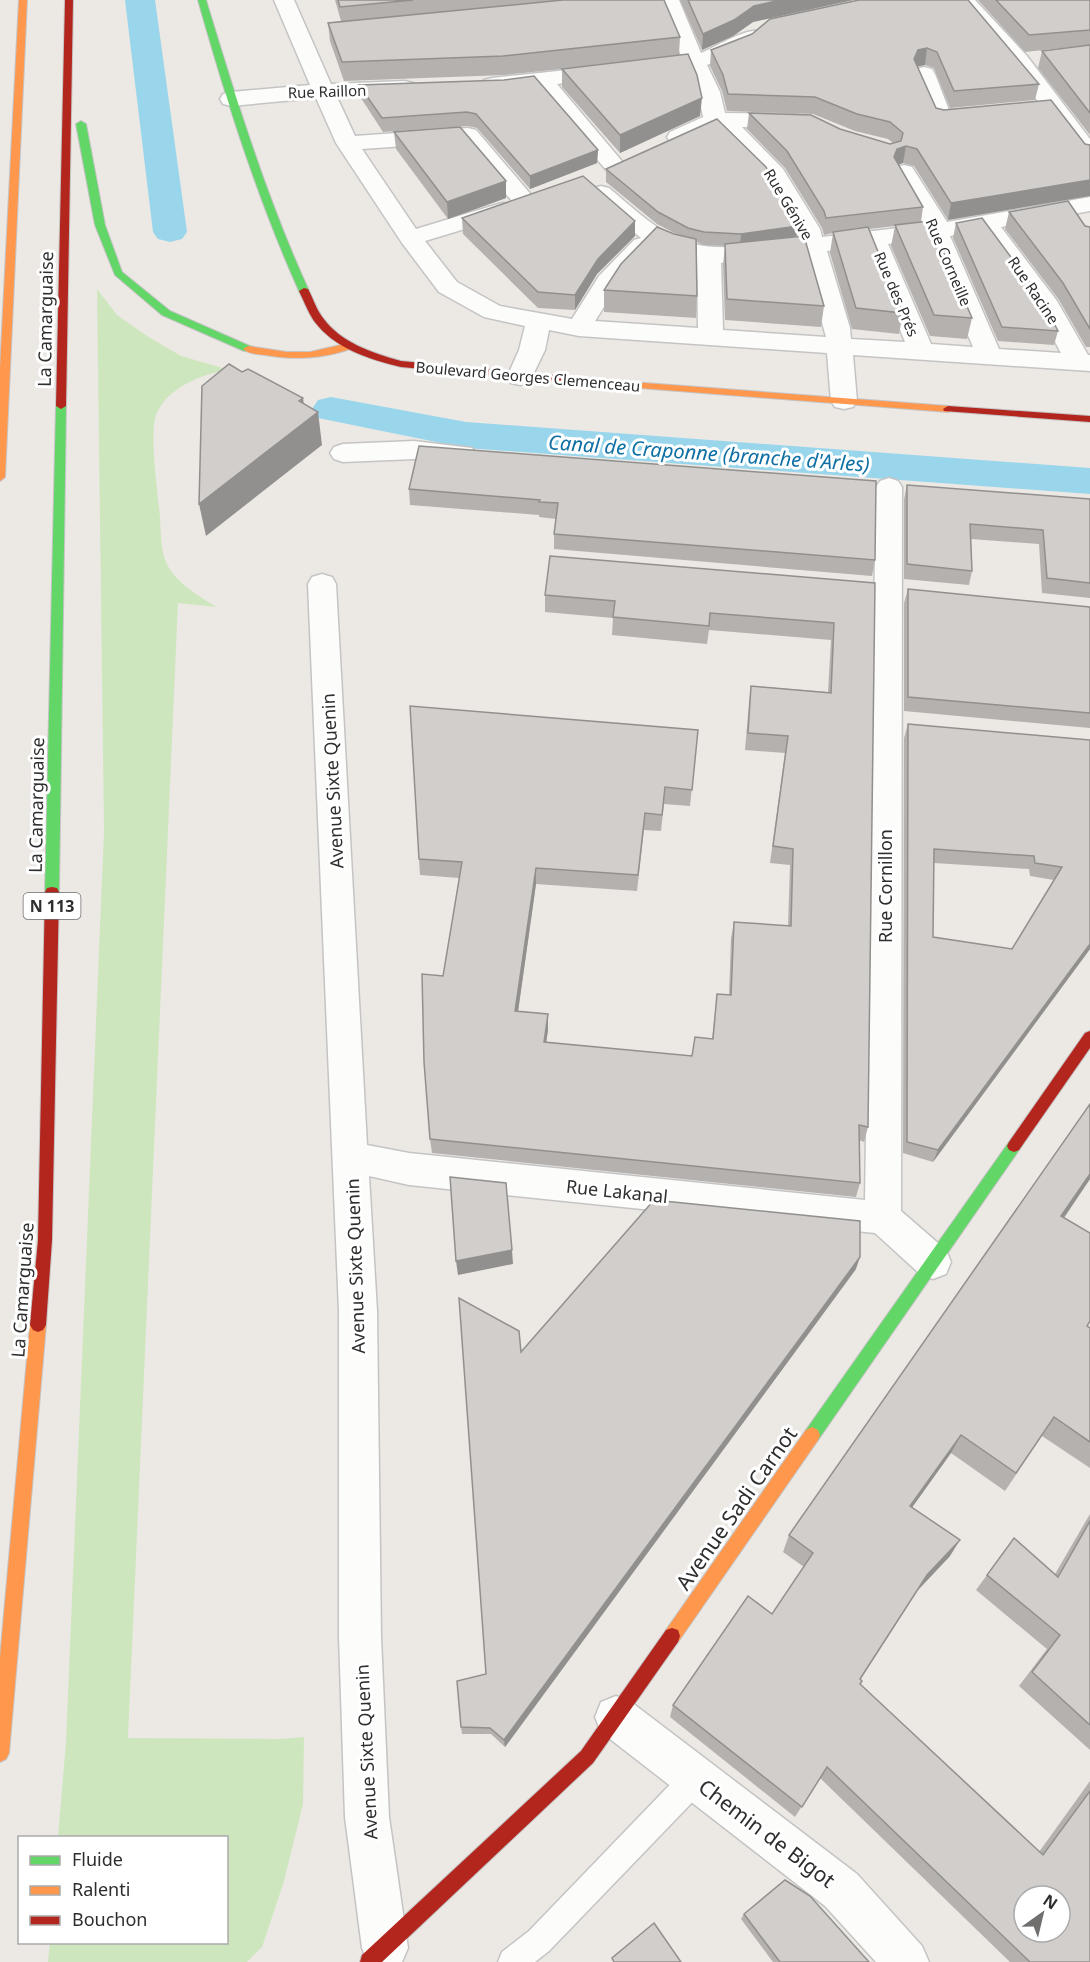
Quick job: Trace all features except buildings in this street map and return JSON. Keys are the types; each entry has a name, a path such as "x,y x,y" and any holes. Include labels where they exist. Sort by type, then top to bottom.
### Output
{"main road":[{"name":"La Camarguaise","path":"0,1753 45,1240 69,0"},
{"name":"Boulevard Georges Clemenceau","path":"202,0 231,99 290,261 319,321 349,346 374,357 400,364 520,377 1090,419"},
{"name":"La Camarguaise","path":"0,477 22,5"},
{"path":"5,87 22,5"},
{"path":"68,57 100,225 118,273 166,313 247,349 306,357 327,355 349,346"},
{"name":"Avenue Sadi Carnot","path":"377,1955 588,1757 1090,1037"}],"street":[{"path":"284,0 309,35 322,91 347,143 410,238 448,287 494,312 579,328 1085,362"},
{"path":"602,7 669,0 694,63 709,92 715,120"},
{"path":"964,0 1029,59 1044,107 1090,154"},
{"path":"470,86 694,63 742,43 764,24"},
{"path":"924,74 941,117 1001,113"},
{"path":"541,80 635,157"},
{"name":"Rue Raillon","path":"231,99 322,91 425,87"},
{"path":"813,123 715,120 586,180 652,235 681,249 721,256 937,231 985,221 1082,212"},
{"name":"Rue Génive","path":"715,120 727,124 775,174 808,229 838,328 844,401"},
{"path":"347,143 468,135 535,198 456,226 410,238"},
{"name":"Rue Corneille","path":"904,172 935,222 989,355"},
{"name":"Rue Racine","path":"985,221 1048,306 1085,362"},
{"path":"579,328 608,281 652,235"},
{"name":"Rue des Prés","path":"874,238 921,350"},
{"path":"708,254 711,336"},
{"path":"520,377 532,350 538,321"},
{"path":"343,453 414,450 485,456"},
{"name":"Rue Cornillon","path":"883,1218 886,589 889,487"},
{"name":"Avenue Sixte Quenin","path":"322,584 352,1157 358,1311 360,1637 367,1817 377,1955"},
{"path":"886,723 920,726"},
{"name":"Rue Lakanal","path":"352,1157 409,1169 883,1218"},
{"path":"883,1218 933,1262"},
{"name":"Chemin de Bigot","path":"616,1717 841,1890 906,1962"}],"lane":[{"path":"512,1962 538,1941 696,1778"}],"green space":[{"path":"97,289 117,315 147,336 181,356 223,368 221,371 184,385 169,396 157,412 154,431 155,473 164,557 181,582 216,607 178,603 128,1738 279,1739 304,1737 303,1804 284,1881 262,1947 247,1962 48,1962 50,1944 228,1944 228,1836 58,1836 66,1742 104,831"}],"waterway":[{"name":"Canal de Craponne (branche d'Arles)","path":"140,0 170,232"},
{"name":"Canal de Craponne (branche d'Arles)","path":"331,409 466,435 1090,481"}],"traffic: fast":[{"path":"202,0 260,185 304,291"},
{"path":"81,124 100,225 118,273 166,313 248,349"},
{"path":"52,892 61,406"},
{"path":"812,1435 1014,1146"}],"traffic: slow":[{"path":"0,477 23,0"},
{"path":"248,349 310,356 349,346"},
{"path":"592,382 948,409"},
{"path":"0,1753 38,1325"},
{"path":"672,1636 812,1435"}],"traffic: jam":[{"path":"61,406 69,0"},
{"path":"304,291 317,317 327,329 345,343 379,358 401,364 592,382"},
{"path":"948,409 1090,419"},
{"path":"38,1325 45,1240 52,892"},
{"path":"1014,1146 1090,1037"},
{"path":"369,1962 587,1757 672,1636"}]}
